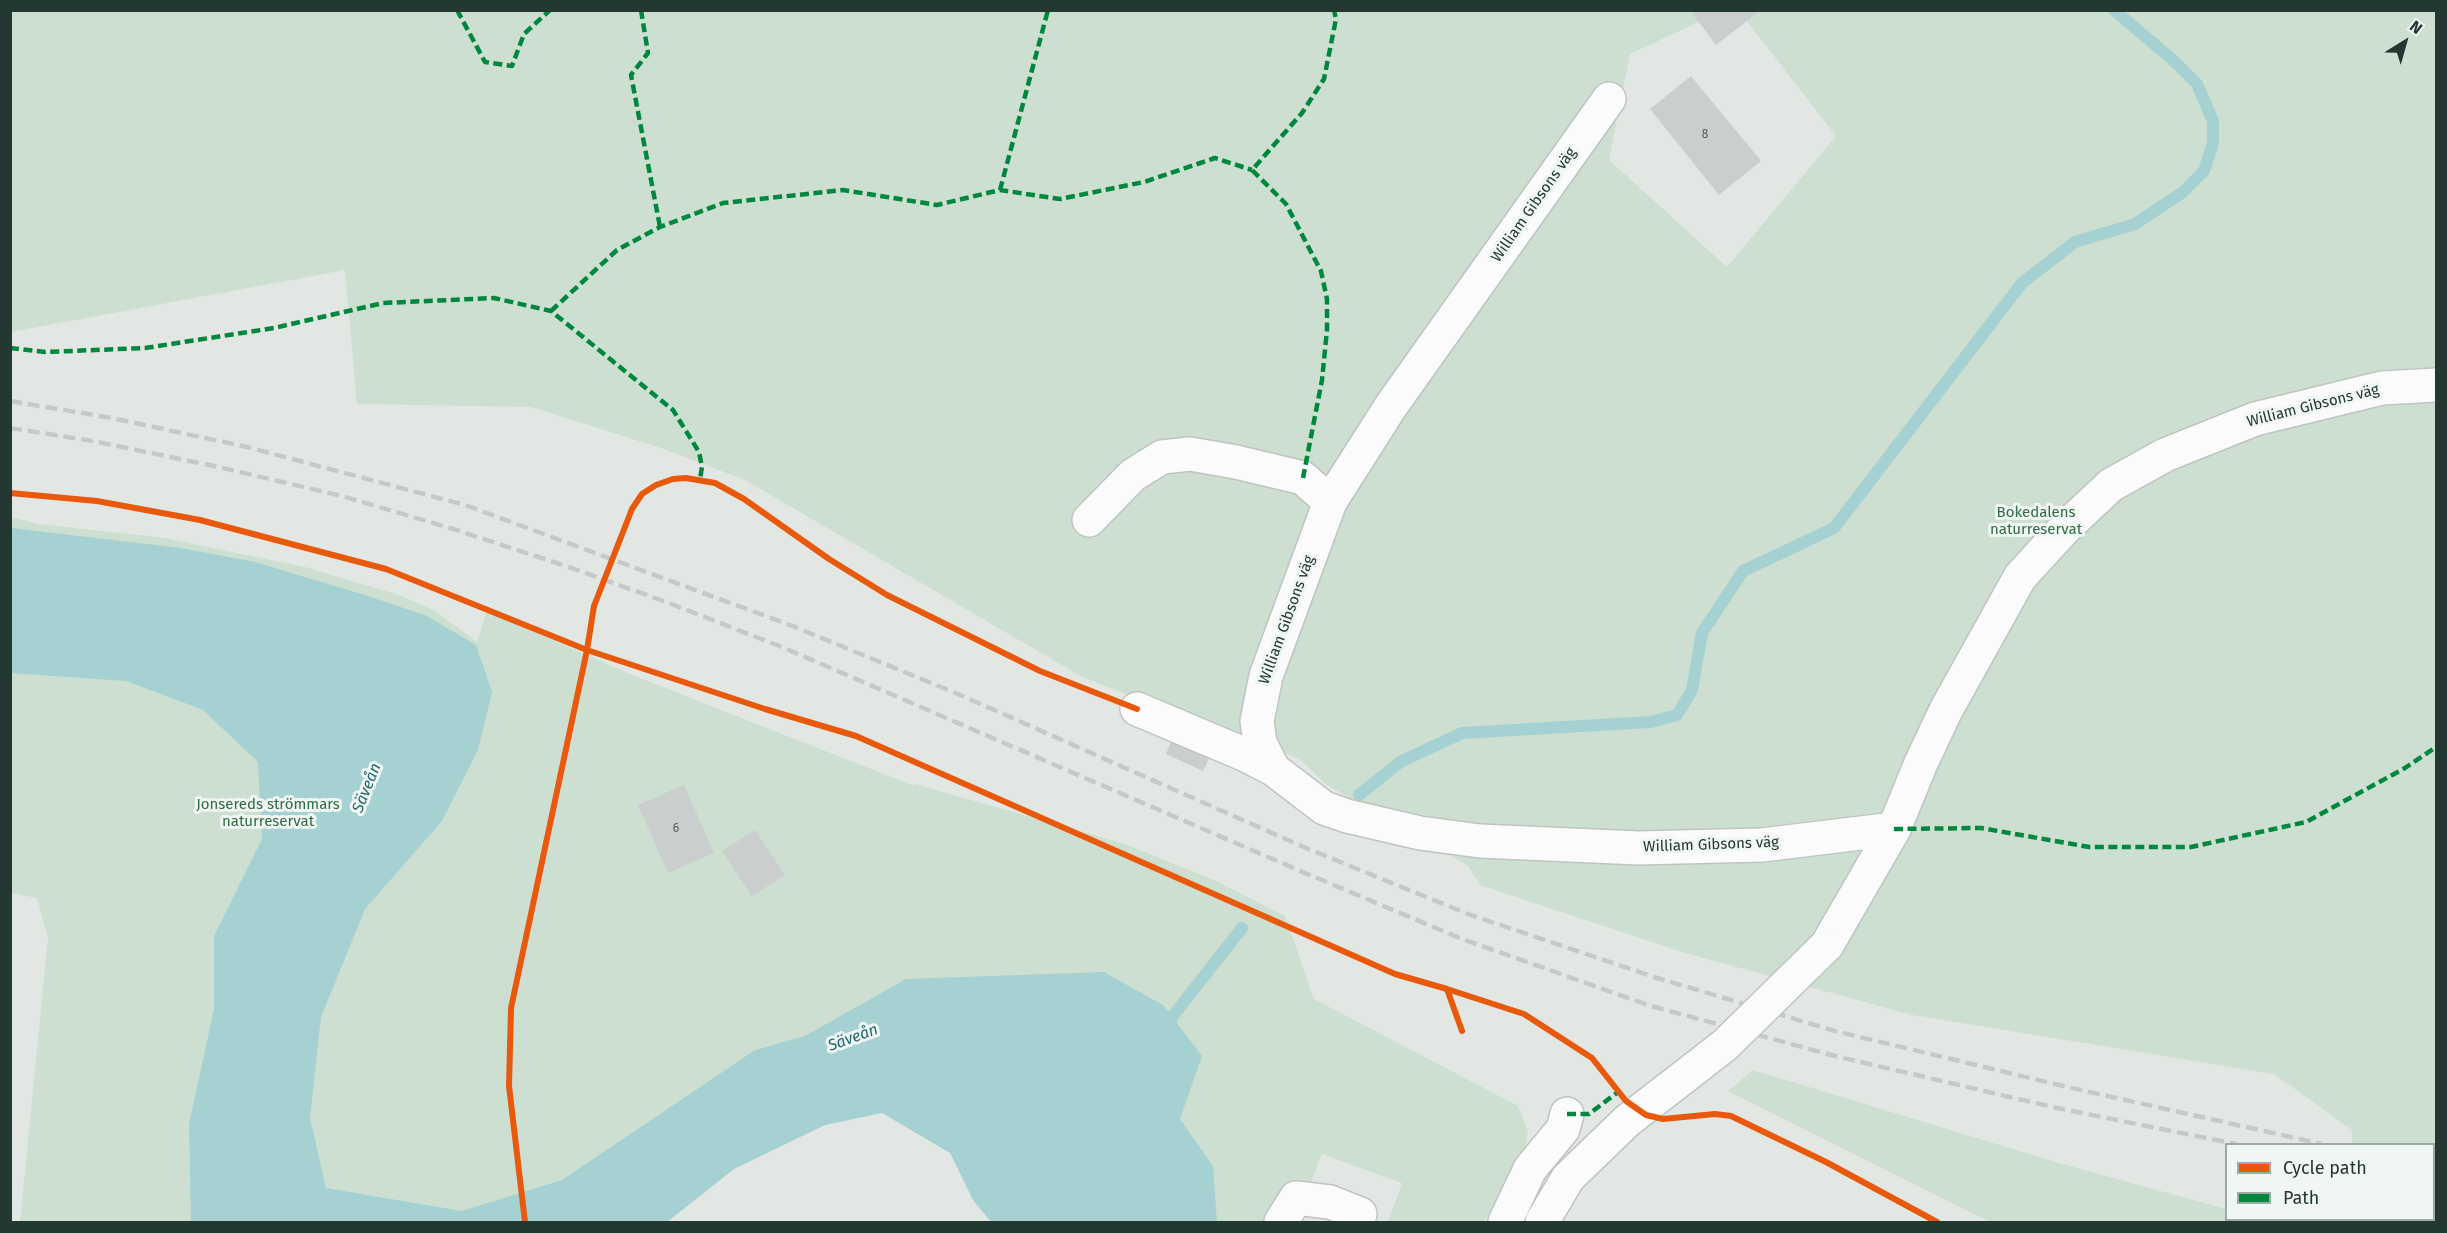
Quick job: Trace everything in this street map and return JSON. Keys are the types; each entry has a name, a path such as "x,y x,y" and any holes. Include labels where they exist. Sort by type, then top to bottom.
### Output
{"street":[{"name":"William Gibsons väg","path":"1609,99 1391,406 1330,502 1266,676 1257,721 1260,743 1273,769 1324,808 1347,816 1420,833 1480,841 1639,849 1762,845 1894,829"},
{"name":"William Gibsons väg","path":"1542,1222 1568,1178 1627,1121 1725,1045 1827,945 1894,829 1946,710 2020,577 2064,529 2110,485 2165,455 2255,419 2382,388 2436,385"},
{"path":"1089,520 1133,475 1162,457 1190,454 1236,462 1302,478 1330,502"},
{"path":"1137,710 1246,755 1273,769"},
{"path":"1505,1222 1530,1169 1563,1129 1567,1114"},
{"path":"1281,1222 1296,1198 1330,1202 1360,1214"}],"green space":[{"name":"Bokedalens naturreservat","path":"11,11 1722,11 1630,54 1609,160 1727,267 1836,136 1739,11 2436,11 2436,1222 2351,1222 2435,1221 2435,1143 2352,1143 2352,1130 2274,1074 1912,1015 1682,952 1480,885 1468,866 1327,785 1298,758 1084,678 745,480 661,448 531,407 357,404 345,270 11,332"},
{"name":"Jonsereds strömmars naturreservat","path":"16,518 39,524 165,538 305,567 399,595 435,611 477,642 487,611 630,674 914,786 915,784 1125,844 1214,880 1285,916 1314,999 1518,1106 1528,1132 1526,1146 1484,1222 1388,1222 1402,1183 1322,1154 1295,1222 1008,1222 961,1131 841,1078 639,1222 20,1222 48,938 37,898 11,893 10,519"},
{"path":"1753,1070 2059,1163 2225,1209 2225,1221 2275,1222 1990,1222 1728,1091"}],"water":[{"name":"Säveån","path":"11,528 181,548 255,562 427,616 476,645 492,692 478,750 442,821 365,909 321,1017 310,1118 326,1188 462,1211 562,1180 755,1050 805,1036 906,979 1104,972 1163,1005 1202,1056 1180,1119 1213,1166 1217,1222 991,1222 973,1200 950,1153 882,1113 825,1125 734,1169 667,1222 191,1222 189,1124 214,1009 214,936 262,839 258,762 203,710 126,681 11,673"}],"building":[{"path":"1690,10 1761,10 1716,45"},
{"path":"1691,76 1761,161 1719,195 1650,109"},
{"path":"1172,739 1210,756 1203,771 1166,754"},
{"path":"684,785 714,853 668,873 638,805"},
{"path":"755,830 785,875 752,896 722,851"}],"waterway":[{"path":"1359,795 1400,762 1462,733 1651,722 1677,715 1692,690 1702,633 1743,571 1834,528 2022,283 2075,242 2135,224 2183,192 2204,171 2213,143 2213,121 2197,84 2174,61 2114,10"},
{"path":"1169,1031 1172,1017 1242,928"}],"railway":[{"path":"10,401 112,418 247,447 465,505 790,625 958,694 1306,848 1468,914 1654,977 1835,1031 2063,1086 2318,1143"},
{"path":"10,428 93,441 342,496 566,566 782,647 1462,939 1651,1006 1835,1056 2057,1108 2231,1143"}],"marked path":[{"path":"457,10 485,62 512,66 524,34 550,10"},
{"path":"641,10 648,53 631,75 660,227"},
{"path":"1000,190 1048,10"},
{"path":"1303,478 1322,380 1327,330 1327,299 1321,271 1286,204 1252,170 1302,113 1324,79 1336,19 1334,10"},
{"path":"551,311 617,250 660,227 723,203 843,190 937,205 1000,190 1060,199 1144,182 1215,158 1252,170"},
{"path":"10,348 45,352 145,348 274,328 383,303 494,298 551,311 673,410 699,452 702,467 700,479"},
{"path":"1894,829 1981,828 2089,847 2191,847 2306,822 2405,768 2436,747"},
{"path":"1567,1114 1589,1114 1618,1092"}],"cycle path":[{"path":"525,1222 509,1086 511,1008 587,650 594,606 632,509 642,494 656,485 673,479 686,478 715,483 744,499 829,559 887,595 1040,671 1137,709"},
{"path":"10,493 97,501 200,520 386,569 587,650 765,709 856,736 1395,974 1447,989 1462,1031"},
{"path":"1447,989 1524,1014 1592,1058 1626,1101 1646,1115 1663,1119 1715,1114 1731,1116 1826,1162 1937,1222"}]}
